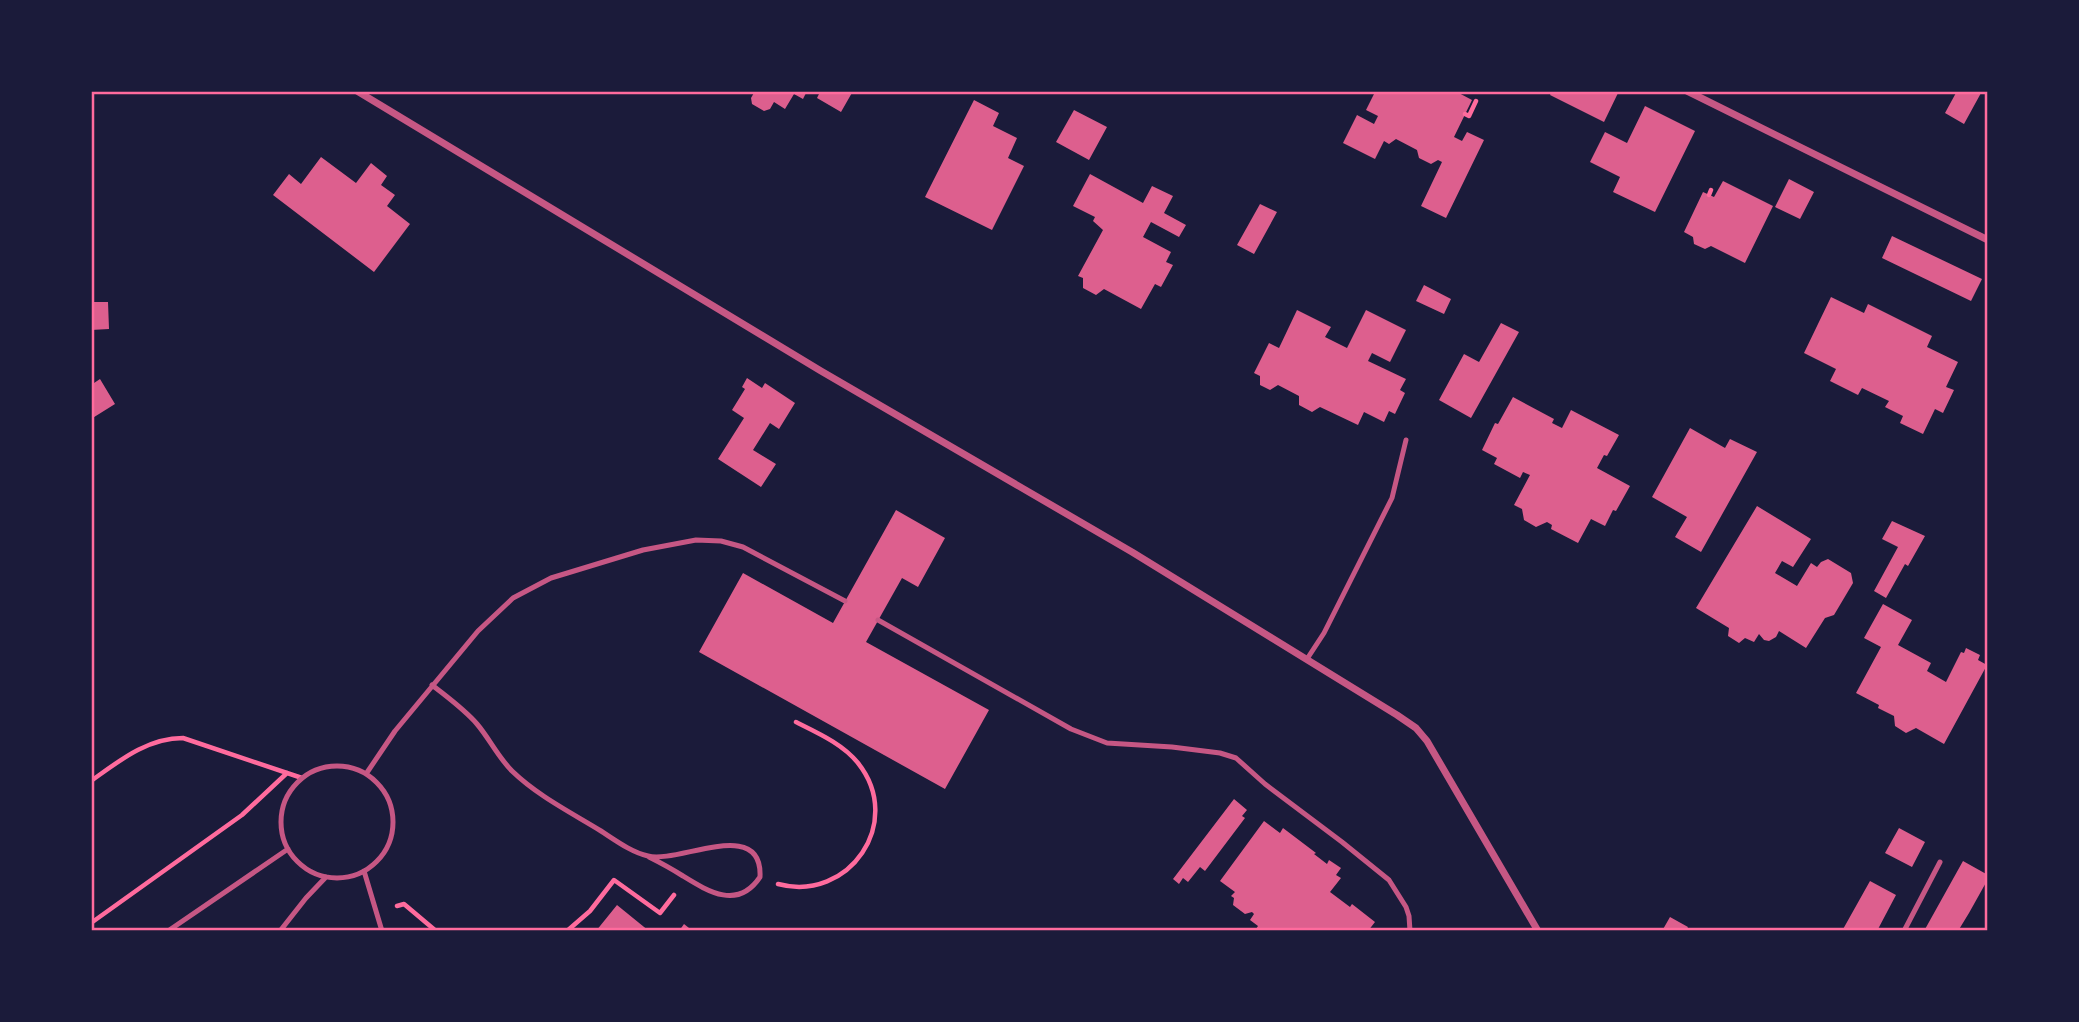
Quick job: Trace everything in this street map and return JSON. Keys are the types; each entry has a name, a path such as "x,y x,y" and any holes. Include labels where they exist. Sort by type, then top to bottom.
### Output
{"street":[{"path":"357,91 821,371 1132,552 1416,728 1427,741 1538,931"},
{"path":"1687,91 1988,240"}],"lane":[{"path":"1307,659 1324,633 1392,498 1406,440"},
{"path":"366,774 395,731 478,631 513,598 551,578 643,550 695,540 721,541 752,552 845,601"},
{"path":"878,620 1091,739 1107,743 1220,753 1236,758 1265,784 1388,880 1406,907 1410,931"},
{"path":"432,685 476,723 510,769 537,792 622,844 712,893 729,896 744,892 760,877 760,865 754,854 741,846 722,845 676,855 649,857"},
{"path":"329,767 348,768 366,774 386,796 393,824 389,843 379,859 364,871 345,877 326,877 308,870 288,849 282,830 282,811 289,793 302,778 329,767"},
{"path":"168,931 288,849"},
{"path":"1904,931 1940,862"},
{"path":"364,871 382,931"},
{"path":"279,931 326,877"}],"path":[{"path":"1465,114 1469,116 1476,101"},
{"path":"760,877 799,887 829,880 855,862 866,849 874,832 874,794 858,762 849,752 796,722"},
{"path":"91,781 131,753 168,738 183,738 302,778"},
{"path":"91,923 243,815 288,773"},
{"path":"567,931 590,911 614,880 660,913 687,878"},
{"path":"404,904 436,931"}],"building":[{"path":"755,91 807,91 803,99 794,94 785,109 774,102 770,109 764,111 752,104 751,98"},
{"path":"814,91 853,91 841,112 817,98 819,94"},
{"path":"1455,91 1472,100 1454,137 1462,141 1467,132 1484,140 1446,218 1421,206 1442,162 1438,160 1431,164 1419,158 1417,150 1396,139 1389,144 1384,141 1375,159 1343,143 1357,115 1374,124 1378,116 1366,110 1375,92"},
{"path":"1552,91 1618,93 1604,122 1550,95"},
{"path":"1957,91 1981,93 1964,124 1945,113"},
{"path":"974,100 999,113 993,126 1017,138 1008,158 1024,166 992,230 925,197"},
{"path":"1645,106 1695,131 1655,212 1613,192 1620,177 1590,162 1605,132 1627,143"},
{"path":"1074,110 1107,127 1089,160 1056,142"},
{"path":"321,157 356,183 371,163 387,176 381,185 395,195 387,206 410,224 374,272 273,195 289,174 301,184"},
{"path":"1090,174 1143,203 1152,186 1173,196 1164,213 1186,225 1179,237 1151,222 1143,237 1171,252 1166,262 1173,265 1161,287 1155,284 1141,309 1104,289 1096,295 1083,288 1083,278 1078,276 1103,230 1093,221 1095,217 1073,206"},
{"path":"1789,179 1814,192 1800,219 1775,207"},
{"path":"1723,181 1773,206 1745,263 1711,246 1705,249 1694,244 1693,237 1684,232 1703,192 1714,197"},
{"path":"1260,204 1277,212 1254,254 1237,245"},
{"path":"1892,236 1982,279 1971,301 1882,258"},
{"path":"1424,285 1451,299 1444,314 1416,301"},
{"path":"1831,297 1864,313 1868,304 1932,336 1927,347 1958,362 1946,387 1954,390 1943,413 1935,409 1923,434 1900,423 1903,416 1885,407 1889,401 1862,388 1858,395 1830,381 1836,369 1804,353"},
{"path":"91,302 108,302 109,329 91,330"},
{"path":"1297,310 1331,327 1325,337 1347,348 1366,310 1406,330 1390,362 1372,353 1368,361 1406,379 1400,390 1405,393 1395,414 1389,411 1384,422 1364,412 1358,425 1320,407 1312,412 1299,405 1299,396 1278,385 1270,390 1260,385 1260,376 1254,373 1269,343 1279,348"},
{"path":"1501,323 1519,332 1471,418 1439,400 1464,354 1479,362"},
{"path":"747,378 762,388 765,383 795,403 779,429 770,423 753,450 776,464 761,487 718,459 744,418 732,410 745,389 742,387"},
{"path":"100,379 115,404 91,419 91,385"},
{"path":"1513,397 1554,419 1552,423 1562,428 1571,410 1619,435 1597,468 1630,486 1605,526 1591,519 1578,543 1551,529 1552,525 1547,522 1536,527 1524,520 1522,509 1514,505 1530,475 1523,472 1520,478 1494,464 1497,458 1482,450 1495,423 1498,424"},
{"path":"1690,428 1725,448 1730,439 1757,452 1701,552 1675,537 1687,517 1652,497"},
{"path":"1757,506 1811,539 1793,567 1782,561 1775,573 1797,586 1811,563 1817,567 1828,559 1851,573 1853,583 1834,615 1825,618 1806,648 1779,631 1776,637 1769,641 1759,634 1754,642 1745,638 1739,643 1728,636 1729,628 1696,608"},
{"path":"896,510 945,538 918,587 902,578 866,642 989,710 945,789 699,652 743,573 833,623"},
{"path":"1892,521 1925,536 1886,598 1874,591 1898,547 1882,539"},
{"path":"1883,604 1912,620 1898,645 1931,663 1927,671 1946,682 1961,652 1964,653 1966,648 1980,655 1978,660 1987,665 1944,744 1916,728 1906,733 1895,726 1894,716 1856,693 1881,647 1864,638"},
{"path":"1234,799 1247,810 1242,816 1245,818 1205,871 1200,867 1188,882 1183,878 1179,884 1173,879"},
{"path":"1264,821 1280,833 1283,828 1327,864 1329,860 1341,868 1336,875 1341,878 1330,892 1350,907 1352,904 1375,922 1368,931 1258,931 1258,926 1250,920 1254,914 1245,914 1233,905 1234,898 1231,896 1235,892 1220,881"},
{"path":"1899,828 1925,842 1912,867 1885,853"},
{"path":"1963,861 1988,875 1988,879 1958,931 1924,931"},
{"path":"1870,881 1896,895 1877,931 1842,931"},
{"path":"617,905 649,931 596,931"},
{"path":"1670,917 1688,927 1686,931 1662,931"},
{"path":"684,924 689,928 693,931 679,931"}]}
